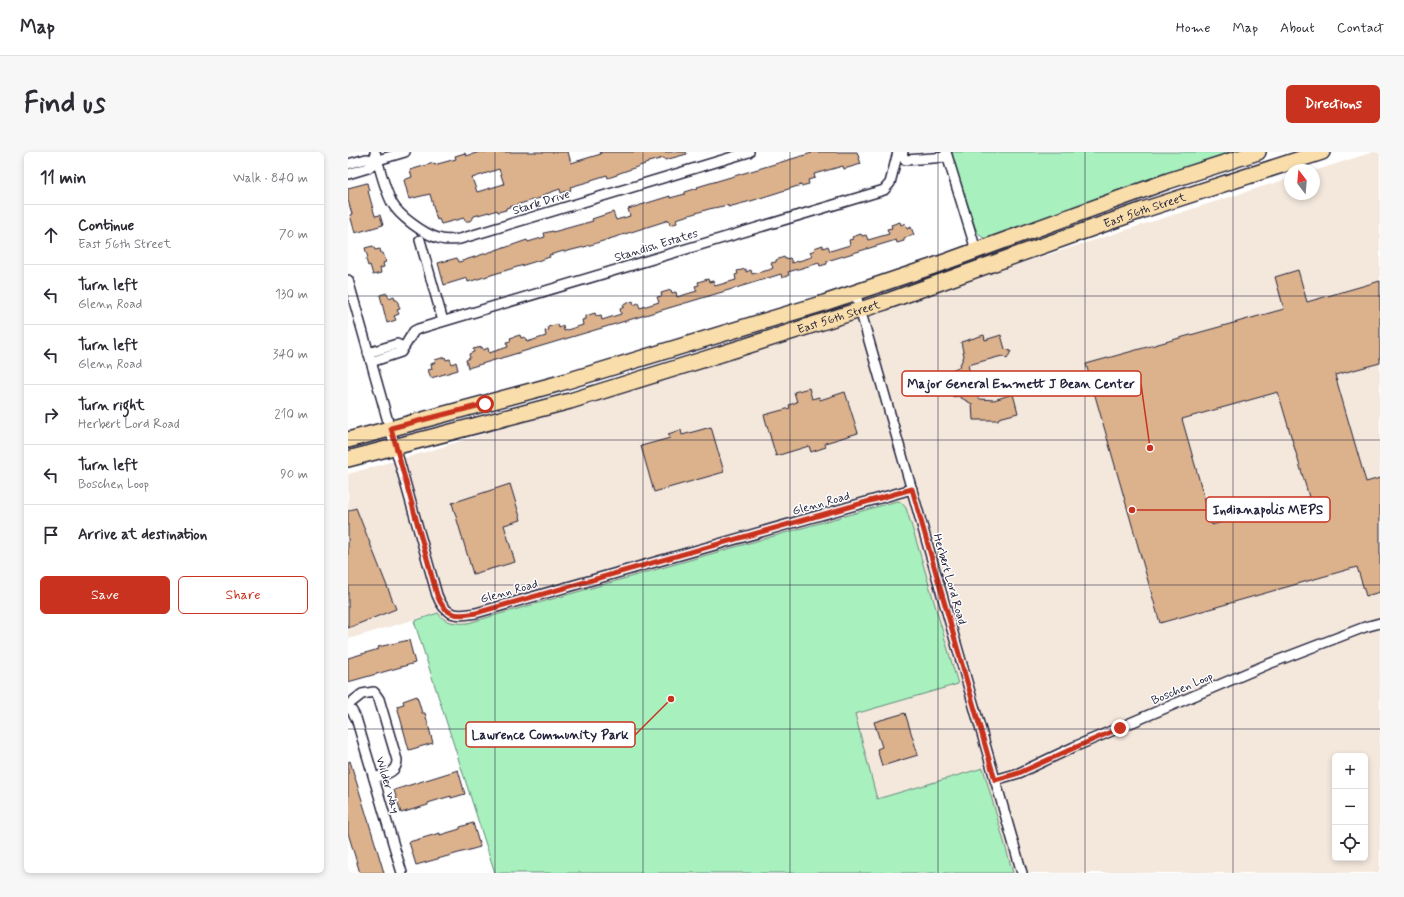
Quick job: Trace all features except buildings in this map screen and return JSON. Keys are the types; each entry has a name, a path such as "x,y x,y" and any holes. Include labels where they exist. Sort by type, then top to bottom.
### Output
{"main road":[{"name":"East 56th Street","path":"348,440 618,367 855,292 1168,181 1258,152"},
{"name":"East 56th Street","path":"348,459 570,401 702,360 935,285 1143,210 1322,152"}],"street":[{"path":"348,164 377,156 405,152"},
{"name":"Stark Drive","path":"377,156 391,201 399,212 432,236 439,239 448,240 460,239 749,152"},
{"path":"900,152 905,160 946,154 976,250"},
{"name":"Standish Estates","path":"370,357 397,344 403,347 414,331 418,329 884,190 890,183 900,152"},
{"path":"348,174 368,168 377,156"},
{"path":"420,240 444,321"},
{"name":"Glenn Road","path":"348,280 440,603 448,612 461,616 490,609 912,489"},
{"name":"Herbert Lord Road","path":"855,292 1022,873"},
{"name":"Boschen Loop","path":"995,780 1019,773 1266,665 1365,626 1380,623"},
{"path":"348,706 362,694 374,692 379,699 397,760 397,765 395,769 374,778"},
{"name":"Wilder Way","path":"348,706 355,716 402,873"}],"shaded area":[{"path":"1373,152 1380,152 1380,873 1013,873 983,768 877,800 854,714 890,502 468,623 459,624 446,621 437,613 348,639 348,474 429,451 1284,180 1284,200 1320,200 1320,169"}],"green space":[{"path":"952,152 1243,152 989,239 980,236 977,232 955,166"},
{"path":"897,501 901,502 906,508 958,684 855,714 877,799 983,768 1013,873 495,873 414,621 438,613 447,621 468,623"}],"place":[{"name":"Major General Emmett J Bean Center","path":"1150,448"},
{"name":"Indianapolis MEPS","path":"1132,510"},
{"name":"Lawrence Community Park","path":"671,699"}],"route":[{"path":"485,404 391,428 437,595 443,608 448,612 461,616 476,613 912,489 995,780 1019,773 1120,728"}]}
